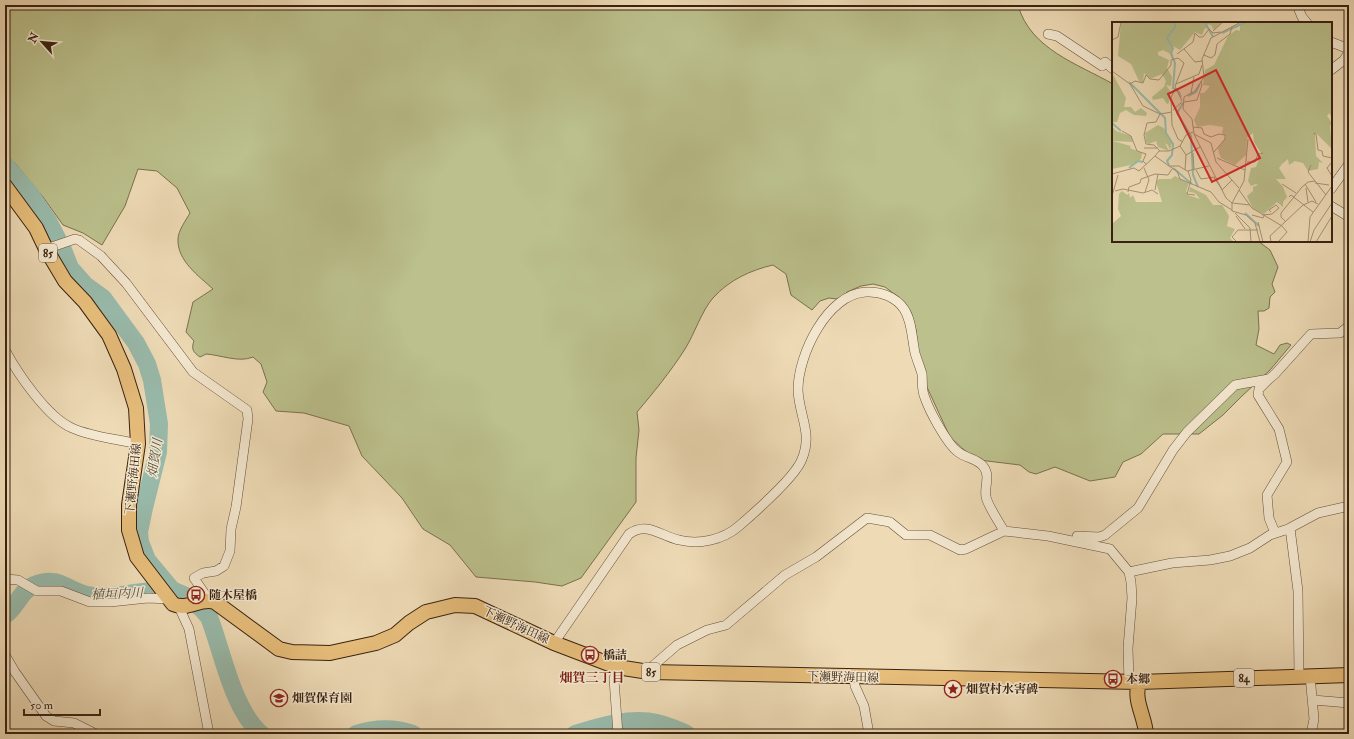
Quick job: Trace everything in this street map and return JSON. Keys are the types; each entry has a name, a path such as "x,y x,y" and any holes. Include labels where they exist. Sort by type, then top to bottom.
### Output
{"main road":[{"name":"下瀬野海田線","path":"5,186 36,228 46,249 65,281 88,307 109,335 134,399 138,444 129,505 129,530 137,557 172,599"},
{"path":"172,599 207,600"},
{"name":"下瀬野海田線","path":"207,600 225,608 279,649 292,652 330,653 376,643 395,635 409,622 426,612 455,605 475,606 554,643 617,667 649,672 1134,682"},
{"name":"84","path":"1134,682 1349,675"},
{"path":"1134,682 1146,734"}],"street":[{"path":"1297,5 1302,17 1306,22"},
{"path":"1048,34 1057,36 1102,66 1105,62 1112,68"},
{"path":"1332,42 1349,50 1344,60 1332,69"},
{"path":"1332,188 1349,164"},
{"path":"1332,207 1349,217"},
{"path":"46,249 75,239 79,240 101,256 136,294 166,338 193,372 247,410 248,419 236,507 231,529 230,551 224,566 216,571 203,573 194,578 207,600"},
{"path":"554,643 629,534 636,528 645,528 677,540 692,542 716,539 738,528 795,472 806,449 807,438 798,389 806,356 821,322 846,299 859,293 873,292 888,296 896,300 906,312 922,375 922,392 927,404 953,448 961,455 974,460 984,467 987,477 986,498 1004,531"},
{"path":"1275,533 1268,512 1267,495 1286,462 1279,429 1258,395 1259,389 1284,366 1311,334 1340,333 1349,326"},
{"path":"5,350 23,381 61,422 73,428 138,444"},
{"path":"1048,536 1058,534 1091,538 1105,535 1138,508 1177,443 1235,385 1269,379"},
{"path":"1129,572 1172,563 1210,560 1230,556 1250,548 1275,533 1290,528 1318,513 1349,506"},
{"path":"649,672 654,665 677,645 707,630 726,625 785,575 816,557 868,518 890,522 906,535 930,535 960,550 1004,531 1048,536 1110,549 1129,572 1132,598 1128,648 1134,682"},
{"path":"1290,528 1298,591 1305,676 1313,700 1314,719 1311,734"},
{"path":"5,579 18,580 36,591 61,591 90,602 110,602 148,598 172,599 189,629 209,734"},
{"path":"5,655 14,672 46,716 54,721 74,723 96,734"},
{"path":"617,667 614,679 618,734"},
{"path":"854,677 855,686 864,706 869,734"},
{"path":"1313,700 1349,703"}],"green space":[{"path":"5,5 1018,5 1024,20 1033,33 1044,44 1057,54 1112,83 1112,242 1259,242 1270,250 1278,267 1272,284 1275,292 1270,297 1269,308 1264,311 1258,311 1259,329 1256,345 1274,354 1280,345 1287,343 1291,345 1270,370 1223,415 1199,434 1163,434 1141,454 1123,462 1115,477 1090,481 1055,467 1036,474 1029,472 1020,465 979,460 963,449 950,437 920,372 916,330 911,312 901,299 885,287 873,284 861,286 847,292 844,296 837,299 829,298 820,301 812,310 791,295 786,274 773,265 765,267 733,281 713,298 705,309 680,357 637,412 639,430 636,458 636,502 581,578 562,586 476,577 450,545 423,529 402,498 362,456 349,426 304,413 276,411 263,392 267,382 261,364 253,357 248,359 236,359 206,354 200,357 194,352 194,341 186,332 193,302 213,289 190,267 181,254 178,236 190,213 177,188 157,171 138,169 125,206 102,245 83,233 63,225 43,197 15,163 5,156"}],"waterway":[{"name":"畑賀川","path":"5,165 30,194 48,221 63,250 70,268 85,285 103,298 136,343 147,364 152,380 159,424 158,452 139,532 140,542 147,560 172,590 186,596 209,617 235,695 251,723 261,734"},
{"name":"植垣内川","path":"5,615 13,608 25,591 34,585 43,582 56,582 80,593 99,597 172,590"},
{"name":"畑賀川","path":"575,734 605,725 637,721 647,721 669,726 687,734"},
{"name":"畑賀川","path":"356,734 370,730 384,729 398,730 413,734"}],"place":[{"name":"随木屋橋","path":"196,595"},
{"name":"橋詰","path":"590,655"},
{"name":"本郷","path":"1113,679"},
{"name":"畑賀村水害碑","path":"953,689"},
{"name":"畑賀保育園","path":"279,698"}],"district":[{"name":"畑賀三丁目","path":"592,677"}]}
